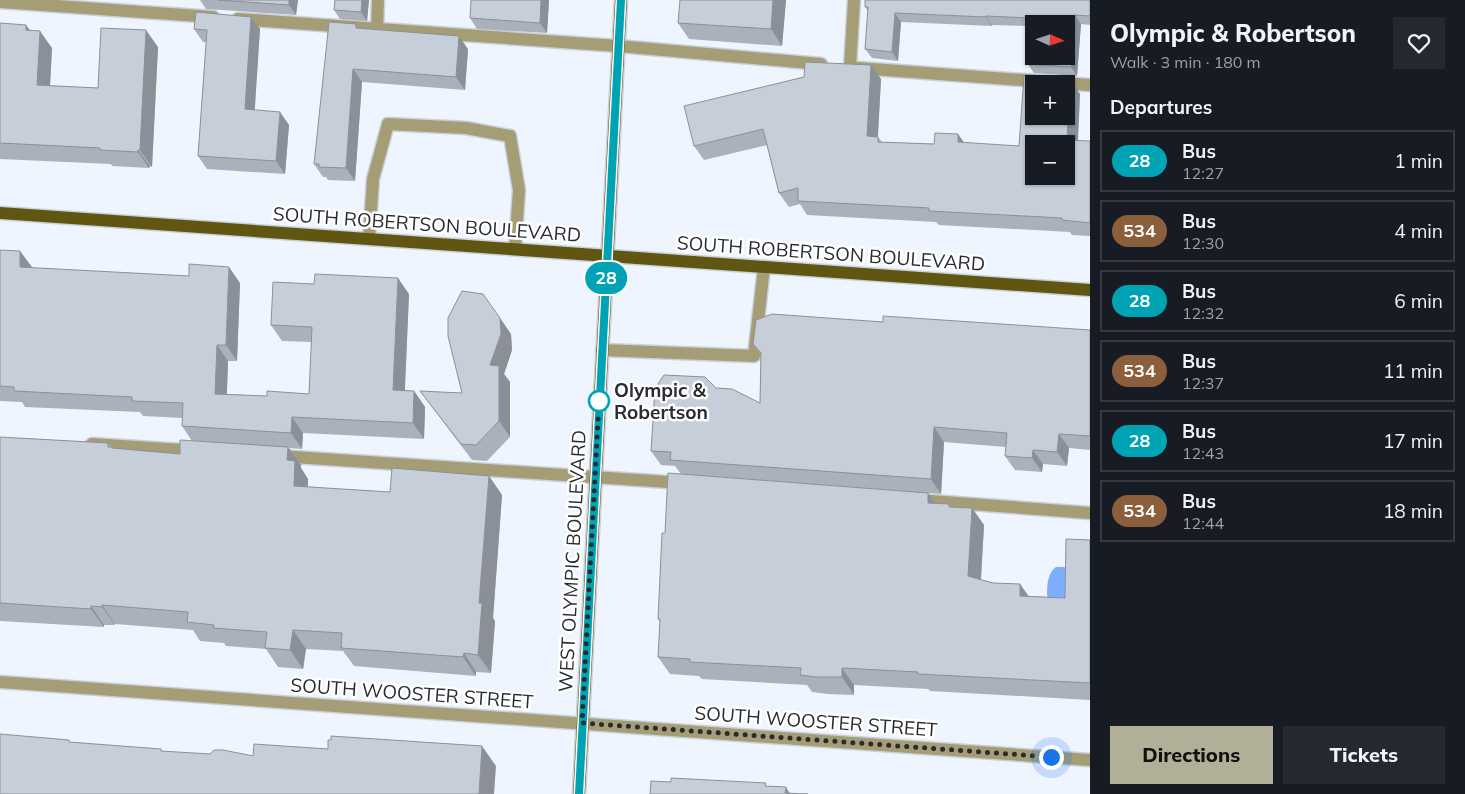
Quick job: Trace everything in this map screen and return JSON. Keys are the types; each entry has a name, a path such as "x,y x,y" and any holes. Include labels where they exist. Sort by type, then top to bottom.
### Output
{"main road":[{"name":"WEST OLYMPIC BOULEVARD","path":"578,794 621,0"},
{"name":"SOUTH ROBERTSON BOULEVARD","path":"0,213 1090,290"}],"street":[{"path":"376,30 378,0"},
{"path":"841,66 854,0"},
{"path":"0,2 618,46 841,66 1090,85"},
{"path":"369,239 372,179 388,124 466,128 510,136 519,190 515,249"},
{"path":"602,350 754,356 764,267"},
{"path":"79,443 207,451"},
{"path":"266,455 696,484"},
{"path":"903,499 1090,513"},
{"name":"SOUTH WOOSTER STREET","path":"0,682 1090,760"}],"water":[{"path":"1056,567 1064,567 1069,570 1072,601 1048,606 1048,579 1052,570"}],"building":[{"path":"218,0 289,0 289,5"},
{"path":"335,0 362,0 361,12 334,10"},
{"path":"471,0 541,0 540,23 470,18"},
{"path":"680,0 773,0 771,29 678,23"},
{"path":"865,0 1090,0 1090,16 1025,15 1025,18 895,13 892,52 865,49 868,7 865,7"},
{"path":"196,12 251,17 245,109 280,112 276,161 198,156 207,30 194,29"},
{"path":"329,22 356,24 356,28 459,36 456,77 353,69 346,168 319,167 319,164 314,164"},
{"path":"0,23 26,25 26,30 40,31 37,85 98,88 101,28 146,30 140,150 138,152 100,150 100,148 0,143"},
{"path":"805,62 871,65 867,136 878,137 878,142 934,144 935,133 958,134 958,142 1019,146 1025,75 1025,125 1068,125 1067,135 1025,135 1025,185 1075,185 1075,140 1090,141 1090,223 1062,220 1062,218 929,211 929,208 798,201 798,188 779,193 763,129 694,146 684,106 804,77"},
{"path":"1042,65 1071,65 1071,67"},
{"path":"0,250 20,251 20,267 189,276 189,264 229,267 226,345 217,345 215,394 267,396 267,391 309,394 312,327 271,325 273,282 314,284 315,274 398,278 393,390 414,391 413,423 292,417 291,433 182,426 183,403 132,401 132,397 14,391 14,387 0,386"},
{"path":"462,291 483,294 500,318 501,334 490,365 499,366 499,421 476,445 461,444 420,391 462,393 448,336 448,318"},
{"path":"772,314 883,322 883,316 1090,330 1090,436 1059,434 1057,452 1033,450 1032,458 1005,456 1007,433 934,427 931,479 670,460 671,452 651,451 655,388 664,375 705,377 716,388 732,389 760,403 761,353 753,344 756,320"},
{"path":"0,437 108,443 108,447 112,448 180,454 180,440 288,447 287,460 295,461 294,486 390,492 392,468 489,476 479,603 482,603 478,655 464,653 463,657 341,648 342,633 293,630 290,650 265,648 267,632 213,628 214,625 187,622 188,612 102,605 102,607 91,606 91,609 0,603"},
{"path":"668,473 928,493 928,503 949,504 949,507 972,508 968,576 993,583 1020,584 1020,596 1065,598 1066,539 1090,540 1090,683 842,668 842,677 816,677 800,675 801,668 690,662 690,659 658,657 662,533 665,533"},
{"path":"0,734 69,740 69,742 161,749 161,751 210,754 214,750 223,750 253,756 254,744 328,749 328,740 331,740 331,736 482,746 479,794 0,794"},
{"path":"671,778 766,783 765,786 786,787 785,793 808,794 650,794 651,781 671,782"}],"bus line":[{"name":"28","path":"579,794 621,0"}],"place":[{"name":"Olympic & Robertson","path":"599,401"}],"route":[{"path":"599,401 582,723 1051,757"}]}
